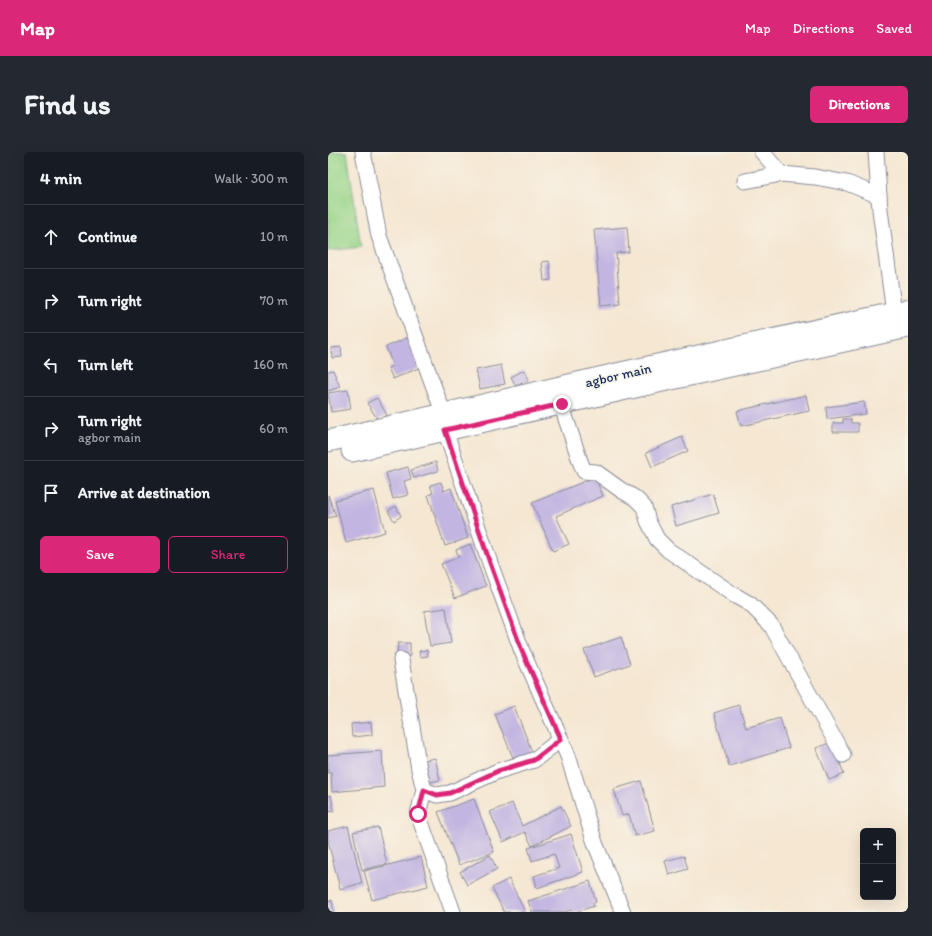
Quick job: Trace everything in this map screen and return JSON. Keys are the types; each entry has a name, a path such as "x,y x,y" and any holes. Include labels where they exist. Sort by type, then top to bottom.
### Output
{"main road":[{"name":"agbor main","path":"328,456 621,373 904,317"},
{"name":"agbor main","path":"328,441 562,404 904,317"}],"street":[{"path":"363,152 379,236 444,422 490,563 522,651 568,756 595,844 623,912"},
{"path":"762,152 781,174"},
{"path":"876,152 880,210 904,317"},
{"path":"745,181 781,174 814,177 847,183 880,196"},
{"path":"562,404 584,471 596,472 620,490 635,498 644,507 648,521 657,539 668,550 734,595 750,604 771,625 843,755"},
{"path":"401,660 419,769 424,790 418,814 453,912"},
{"path":"424,790 437,795 450,793 498,771 534,760 561,739"}],"green space":[{"path":"328,152 347,152 361,247 328,251"}],"building":[{"path":"627,227 629,252 616,253 620,304 601,306 594,230"},
{"path":"549,261 551,280 544,281 542,262"},
{"path":"409,337 421,367 393,379 388,368 393,366 386,347"},
{"path":"341,347 342,357 332,358 331,348"},
{"path":"501,365 505,384 480,389 476,370"},
{"path":"333,370 340,387 328,391 328,371"},
{"path":"524,370 529,380 516,386 511,377"},
{"path":"348,390 351,409 331,412 328,393"},
{"path":"806,395 809,411 741,426 737,411"},
{"path":"377,398 387,415 378,420 367,403"},
{"path":"864,402 866,414 827,419 826,407"},
{"path":"843,419 851,419 851,423 858,423 858,432 833,432 833,423 843,423"},
{"path":"682,437 688,451 652,467 646,453"},
{"path":"436,462 438,471 414,478 411,470"},
{"path":"408,467 411,479 404,481 408,495 393,499 386,473"},
{"path":"595,477 603,496 556,516 569,544 553,551 532,503"},
{"path":"441,482 444,491 451,488 468,538 445,546 428,495 433,493 430,485"},
{"path":"374,490 385,532 346,543 335,500"},
{"path":"713,494 719,513 676,526 671,507"},
{"path":"328,495 336,516 328,518"},
{"path":"396,506 401,516 394,521 388,511"},
{"path":"470,544 486,586 455,598 441,564 459,557 456,550"},
{"path":"446,608 451,643 430,646 424,611"},
{"path":"621,637 630,664 594,677 584,650"},
{"path":"398,643 410,643 410,656 397,656"},
{"path":"427,650 428,656 420,657 419,651"},
{"path":"739,705 746,728 780,718 789,748 729,766 714,713"},
{"path":"514,706 532,752 514,760 495,714"},
{"path":"371,722 372,735 352,737 351,724"},
{"path":"832,742 844,774 829,780 816,748"},
{"path":"382,751 384,787 332,792 331,773 328,773 328,755"},
{"path":"435,758 440,780 425,783 420,761"},
{"path":"641,781 655,831 635,836 629,814 622,816 614,789"},
{"path":"331,795 334,811 328,812 328,796"},
{"path":"474,799 494,852 459,865 438,812"},
{"path":"512,803 522,826 561,806 571,826 532,846 525,832 503,842 490,812"},
{"path":"348,826 362,883 340,889 328,841 328,831"},
{"path":"378,827 387,864 362,870 353,832"},
{"path":"571,834 583,872 537,888 534,876 559,868 554,854 532,861 528,848"},
{"path":"490,855 497,869 467,885 460,872"},
{"path":"684,856 688,869 669,875 665,861"},
{"path":"421,857 428,886 372,900 364,871"},
{"path":"509,879 525,912 504,912 492,888"},
{"path":"590,881 596,902 593,903 594,906 576,912 573,912 572,910 565,912 532,912 528,901"},
{"path":"332,900 334,912 328,912 328,901"}],"route":[{"path":"418,814 419,804 424,790 437,795 450,793 498,771 534,760 561,739 522,651 490,563 445,430 562,404"}]}
